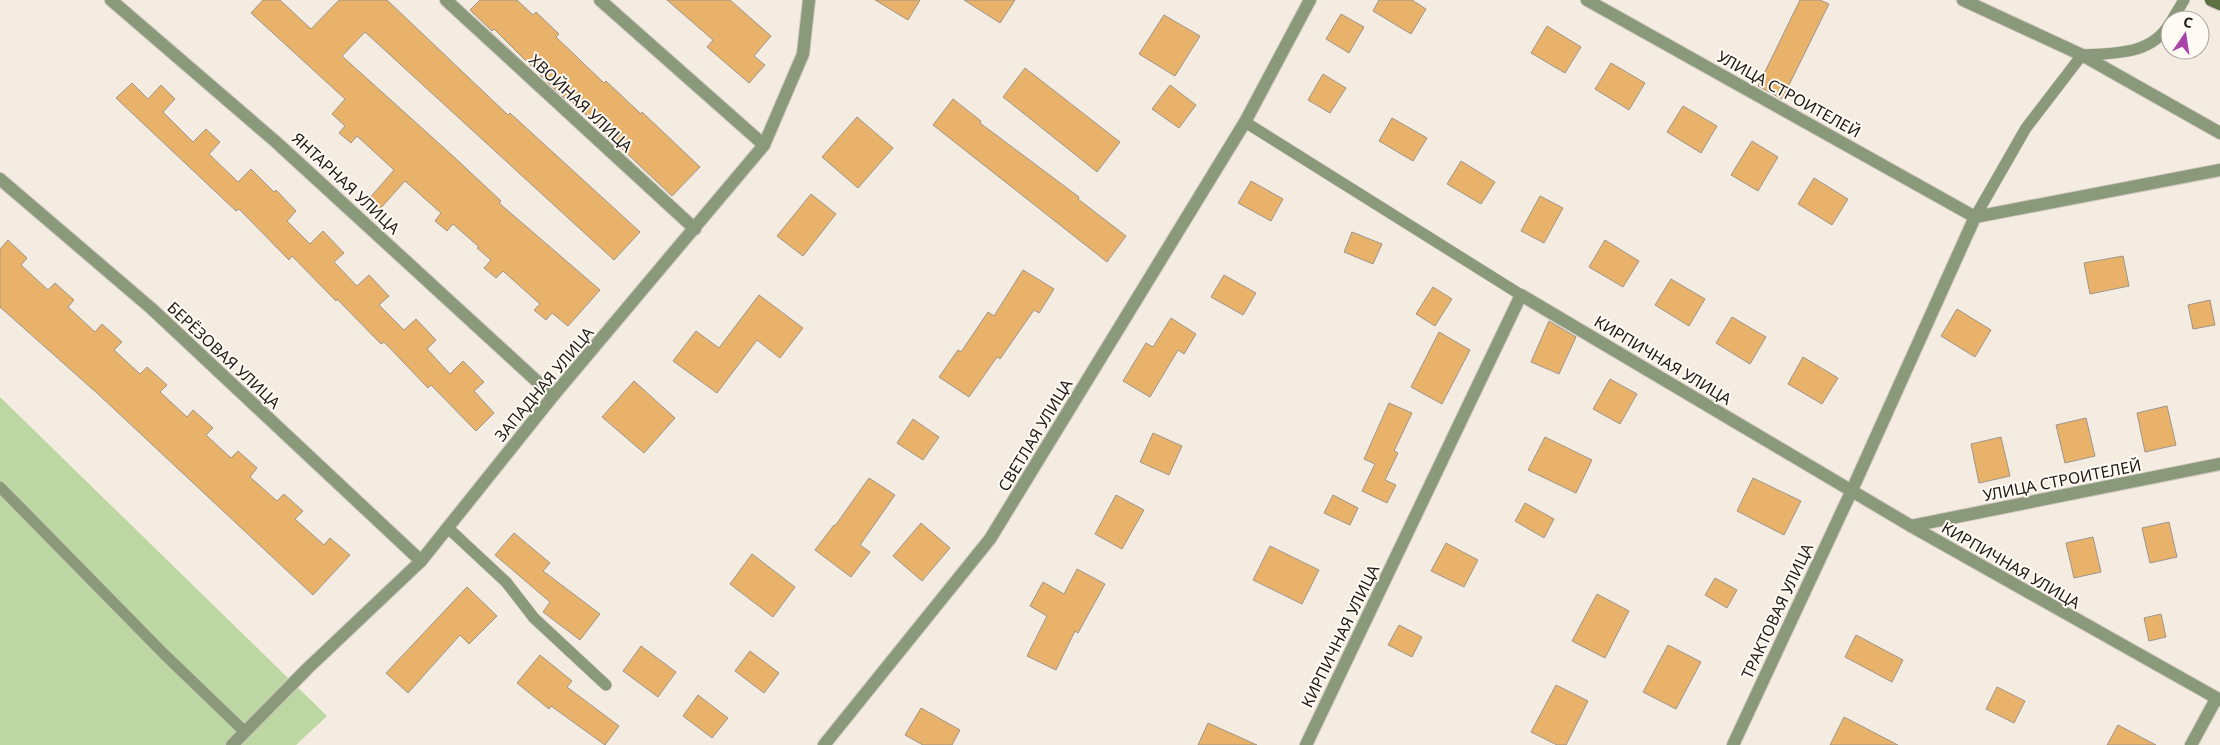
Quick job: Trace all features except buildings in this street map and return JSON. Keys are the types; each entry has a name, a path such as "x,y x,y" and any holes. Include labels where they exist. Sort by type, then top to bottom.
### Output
{"main road":[{"path":"2211,0 2220,4"}],"street":[{"name":"ЯНТАРНАЯ УЛИЦА","path":"111,0 276,142 554,396"},
{"name":"ХВОЙНАЯ УЛИЦА","path":"446,0 694,229"},
{"path":"600,0 764,145"},
{"name":"ЗАПАДНАЯ УЛИЦА","path":"232,745 308,668 421,561 554,396 764,145 803,54 809,0"},
{"name":"СВЕТЛАЯ УЛИЦА","path":"824,745 990,539 1244,122 1310,0"},
{"name":"УЛИЦА СТРОИТЕЛЕЙ","path":"1587,0 1975,217"},
{"path":"1963,0 2082,55 2220,133"},
{"path":"1852,490 1975,217 2220,170"},
{"name":"БЕРЁЗОВАЯ УЛИЦА","path":"0,179 152,309 421,561"},
{"name":"КИРПИЧНАЯ УЛИЦА","path":"1306,745 1521,295 1911,526 2218,700"},
{"name":"УЛИЦА СТРОИТЕЛЕЙ","path":"1911,526 2220,464"},
{"name":"ТРАКТОВАЯ УЛИЦА","path":"1733,745 1852,490"},
{"path":"2191,745 2218,700"}],"lane":[{"path":"1975,217 2026,128 2082,55 2127,52 2151,44 2160,37"},
{"path":"1244,122 1521,295"},
{"path":"0,487 164,654 245,732"},
{"path":"448,528 506,582 534,618 606,685"}],"green space":[{"path":"0,397 327,716 296,745 0,745"}]}
